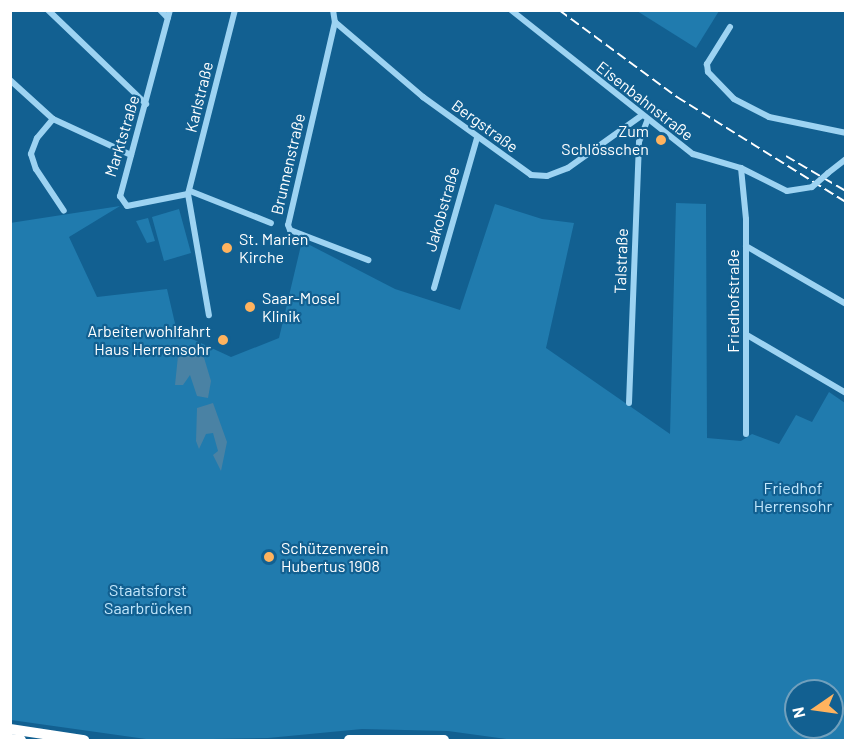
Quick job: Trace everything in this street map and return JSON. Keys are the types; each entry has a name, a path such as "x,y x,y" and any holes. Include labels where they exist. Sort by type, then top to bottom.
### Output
{"highway":[{"path":"10,729 84,741"},
{"path":"10,739 21,741"},
{"path":"349,741 444,741"}],"street":[{"path":"48,10 146,104"},
{"path":"160,10 169,14"},
{"name":"Karlstraße","path":"209,315 189,192 235,10"},
{"path":"333,10 335,22"},
{"name":"Eisenbahnstraße","path":"511,10 647,121 693,154 741,168 787,191 812,187 846,159"},
{"name":"Marktstraße","path":"169,14 146,104 121,183 121,203 127,206 189,192"},
{"name":"Bergstraße","path":"335,22 477,138 531,175 547,177 568,168 641,116"},
{"name":"Brunnenstraße","path":"335,22 288,225 290,230 368,260"},
{"path":"730,27 707,64 708,72 734,99 769,117 846,133"},
{"path":"10,80 53,119 131,155"},
{"path":"53,119 36,138 31,154 36,169 64,211"},
{"name":"Talstraße","path":"629,403 639,142 647,121"},
{"name":"Jakobstraße","path":"434,288 477,138"},
{"name":"Friedhofstraße","path":"741,168 746,246 746,434"},
{"path":"189,192 271,223"},
{"path":"746,246 846,304"},
{"path":"747,335 846,393"}],"green space":[{"path":"637,11 719,11 696,48"},
{"name":"Staatsforst Saarbrücken","path":"676,203 706,204 707,438 741,441 752,434 779,444 796,415 812,422 829,392 845,403 845,740 513,740 448,731 362,729 268,738 153,740 11,720 10,223 120,206 69,237 97,297 167,289 177,332 231,357 279,338 302,241 395,289 460,310 495,204 542,219 574,223 546,348 670,434"},
{"path":"179,209 191,253 164,261 152,217"},
{"path":"148,218 155,241 147,243 136,221"}],"shaded area":[{"path":"179,346 202,351 211,381 208,398 197,396 190,375 183,385 175,385"},
{"path":"213,403 227,442 221,471 213,455 218,451 213,433 206,434 199,449 196,441 197,408"}],"railway":[{"path":"559,10 677,97 846,202"},
{"path":"786,156 846,191"}],"place":[{"name":"Zum Schlösschen","path":"661,140"},
{"name":"St. Marien Kirche","path":"227,248"},
{"name":"Saar-Mosel Klinik","path":"250,307"},
{"name":"Arbeiterwohlfahrt Haus Herrensohr","path":"223,340"},
{"name":"Schützenverein Hubertus 1908","path":"269,557"}],"park label":[{"name":"Friedhof Herrensohr","path":"793,497"}]}
